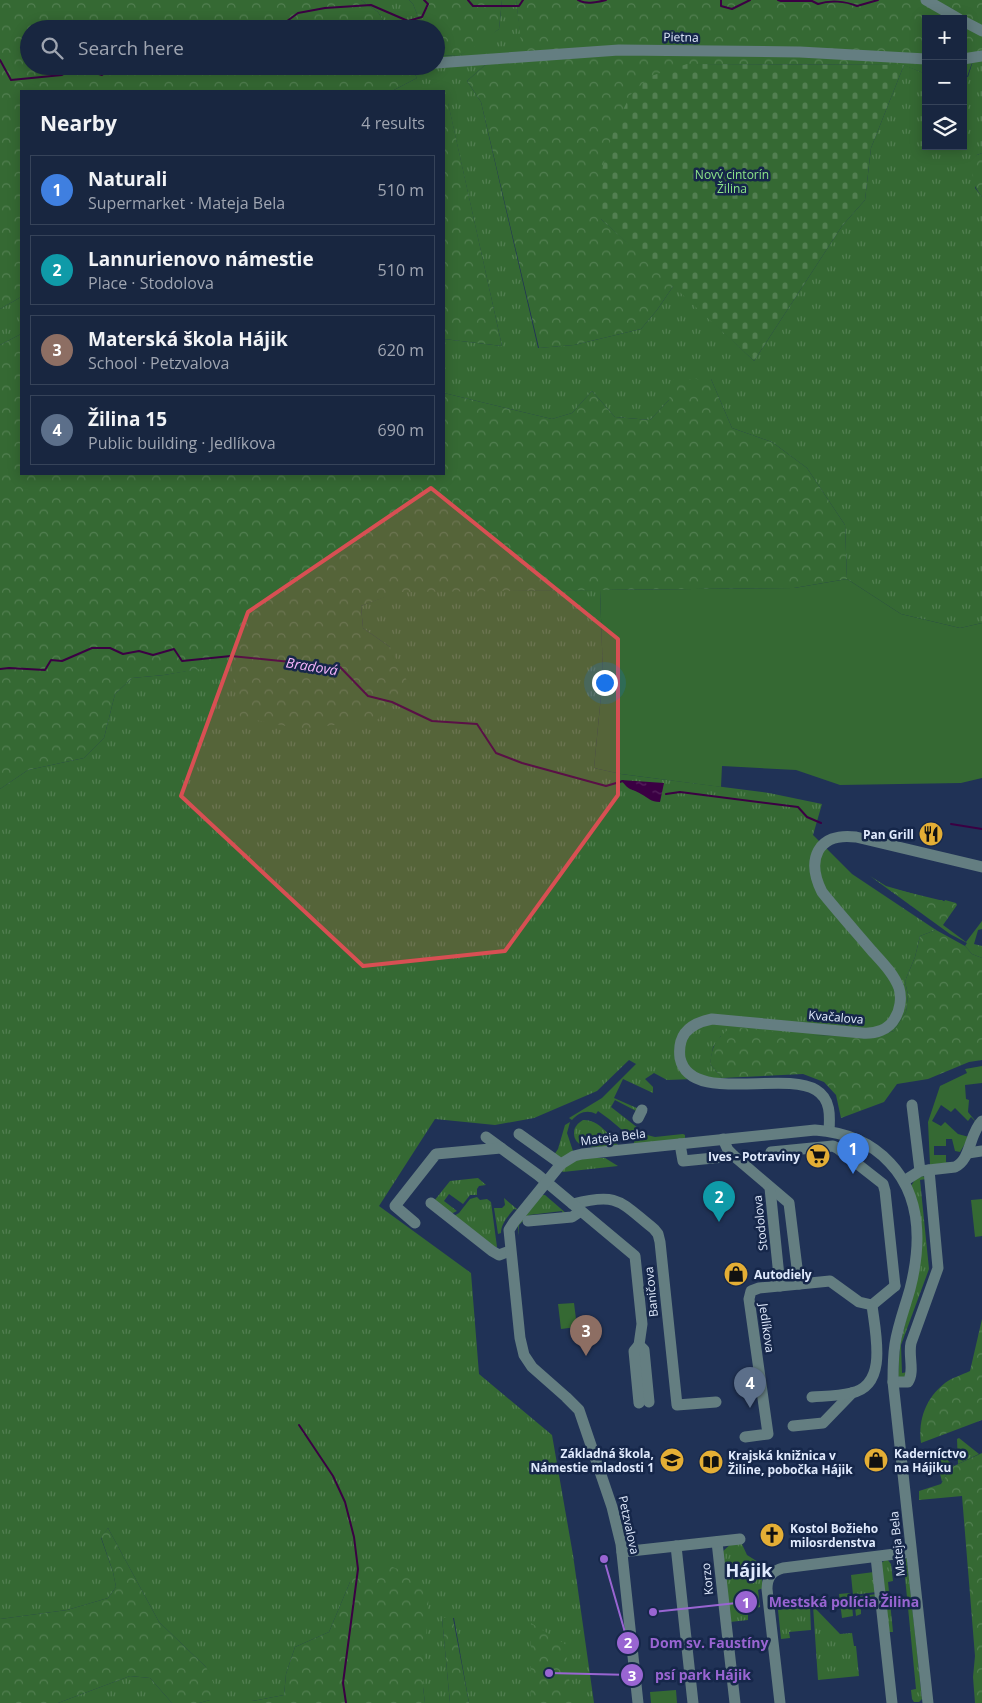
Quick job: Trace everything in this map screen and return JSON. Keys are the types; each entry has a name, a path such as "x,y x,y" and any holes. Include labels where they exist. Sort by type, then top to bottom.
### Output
{"street":[{"path":"926,0 952,15"},
{"path":"967,23 982,31"},
{"name":"Pietna","path":"445,62 619,50 800,52 922,59"},
{"path":"967,58 982,56"},
{"name":"Kvačalova","path":"829,1131 830,1112 828,1104 820,1092 814,1088 801,1084 786,1083 715,1084 694,1078 685,1069 680,1057 680,1044 685,1034 699,1023 712,1019 862,1034 882,1031 892,1024 898,1013 900,1002 897,983 822,892 816,879 815,857 822,846 832,840 842,836 856,837 982,867"},
{"path":"893,1382 908,1382 912,1376 911,1343 938,1268 925,1170 912,1105"},
{"path":"883,1184 925,1170 960,1165 968,1153 970,1143 982,1121"},
{"name":"Mateja Bela","path":"511,1256 509,1230 514,1222 561,1164 574,1156 815,1130 846,1134 867,1144 886,1158 901,1177 911,1197 917,1221 916,1262 895,1343 893,1382 928,1703"},
{"path":"784,1133 786,1151"},
{"path":"519,1134 561,1164"},
{"name":"Baničova","path":"486,1137 546,1182 635,1256 642,1324 639,1345 644,1350 644,1403"},
{"name":"Stodolova","path":"723,1139 728,1150 734,1156 789,1203 799,1284"},
{"path":"680,1144 683,1161 734,1156"},
{"path":"771,1152 829,1146 837,1148 883,1184 896,1286"},
{"path":"415,1223 395,1206 436,1154 501,1148"},
{"path":"968,1153 982,1151"},
{"name":"Stodolova","path":"770,1188 780,1286"},
{"name":"Baničova","path":"528,1221 572,1217 577,1207 588,1200 613,1199 620,1202 654,1229 660,1242 677,1406 716,1402"},
{"path":"431,1203 492,1251 499,1255 511,1256"},
{"name":"Petzvalova","path":"511,1256 520,1338 524,1355 532,1367 579,1410 612,1508 622,1552 638,1703"},
{"name":"Jedlíkova","path":"745,1437 768,1434 749,1299 751,1291 759,1288 832,1281 859,1302 872,1305"},
{"path":"896,1286 910,1289"},
{"path":"812,1397 852,1393 866,1385 877,1366 878,1359 872,1305 896,1286"},
{"path":"793,1426 823,1423 852,1393"},
{"path":"622,1552 740,1538"},
{"name":"Korzo","path":"717,1542 735,1703"},
{"path":"676,1546 693,1703"},
{"path":"780,1703 767,1589 767,1580 770,1574 777,1569 911,1552"},
{"path":"876,1557 892,1703"}],"highlighted area":[{"path":"431,488 618,639 618,795 505,951 363,966 181,796 248,612"}],"green space":[{"path":"0,0 361,0 378,12 383,20 20,20 20,75 415,75 417,78 394,90 20,90 20,298 0,309"},
{"path":"361,0 409,0 413,4 419,20 383,20 378,12"},
{"path":"409,0 502,0 499,29 481,43 459,56 445,55 445,20 419,20 413,4"},
{"path":"502,0 516,0 523,51 485,65 467,81 481,102 538,348 574,345 641,329 674,285 754,361 842,226 865,200 871,148 904,65 922,72 922,150 967,150 967,77 975,54 982,51 982,153 977,155 975,188 982,197 982,623 960,628 901,614 847,579 845,525 807,468 772,442 732,428 711,379 669,400 650,420 615,417 592,391 572,413 552,419 445,393 445,339 502,346 448,103 445,102 445,90 394,90 417,78 415,75 445,75 445,55 459,56 499,29"},
{"path":"516,0 982,0 982,51 975,54 967,77 967,15 922,15 922,72 903,65 688,64 601,219 674,285 641,329 574,345 539,348 481,102 467,81 485,65 522,51"},
{"name":"Nový cintorín Žilina","path":"687,64 904,65 871,148 865,200 842,226 754,361 601,219 601,172 615,126 631,94 651,76"},
{"path":"445,102 448,102 502,346 445,339"},
{"path":"982,153 982,197 975,186 973,177 977,155"},
{"path":"20,298 20,335 0,345 0,309"},
{"path":"20,335 20,475 445,475 445,393 552,419 572,413 592,391 615,417 650,420 669,400 673,379 711,379 732,428 772,442 807,468 845,525 847,579 794,588 399,592 361,606 363,628 390,647 411,689 377,720 301,729 240,717 231,664 164,675 132,678 115,694 104,738 84,758 28,770 0,789 0,345"},
{"path":"847,579 901,614 960,628 982,623 982,778 961,783 840,785 796,770 722,766 721,787 621,774 594,768 603,675 600,590 794,588"},
{"path":"600,590 603,675 594,768 621,774 769,793 822,804 813,835 852,874 936,930 920,936 915,957 905,981 908,995 906,1012 894,1031 874,1037 813,1035 721,1036 713,1047 710,1064 722,1078 667,1080 654,1073 645,1079 653,1087 653,1093 623,1079 614,1098 639,1109 638,1112 615,1100 611,1107 647,1135 655,1137 683,1134 685,1139 634,1144 634,1140 598,1111 596,1114 583,1112 572,1120 569,1118 602,1098 636,1064 629,1060 597,1091 534,1118 495,1125 435,1119 379,1206 471,1273 479,1374 552,1435 573,1555 594,1703 469,1703 454,1618 442,1618 450,1703 425,1703 423,1687 350,1582 329,1632 295,1647 286,1674 284,1695 252,1701 252,1703 199,1703 210,1700 206,1667 159,1622 108,1528 101,1538 113,1572 116,1587 108,1598 67,1610 0,1619 0,789 28,770 84,758 104,738 115,694 132,678 164,675 231,663 390,647 363,628 361,606 399,591"},
{"path":"870,876 886,886 935,900 956,903 957,905 943,925 966,942 982,921 982,929 978,930 974,944 982,946 982,958 972,954 965,946 967,943 950,934"},
{"path":"886,887 956,904 942,925"},
{"path":"936,930 965,946 972,954 982,958 982,1060 969,1062 928,1079 897,1084 884,1102 841,1118 836,1095 824,1082 803,1074 722,1078 710,1064 712,1051 716,1043 731,1027 813,1035 874,1037 894,1031 906,1012 908,995 905,981 915,957 920,936"},
{"path":"982,1066 982,1083 965,1085 966,1099 969,1100 968,1112 977,1123 971,1117 968,1121 955,1108 951,1112 941,1105 932,1121 941,1126 945,1122 958,1134 969,1137 960,1152 955,1151 952,1139 946,1139 946,1146 934,1146 934,1155 946,1155 946,1162 953,1162 930,1165 928,1122 940,1086 967,1073 965,1069"},
{"path":"583,1120 594,1122 607,1132 618,1145 592,1147 579,1144 575,1139 574,1131 579,1122"},
{"path":"570,1122 567,1133 573,1151 563,1158 554,1155 558,1149 565,1125"},
{"path":"585,1158 605,1158 618,1166 563,1172 560,1170 569,1163"},
{"path":"923,1176 926,1179 920,1180 929,1269 901,1345 902,1373 908,1372 907,1376 900,1378 898,1376 900,1344 919,1269 911,1186 916,1178"},
{"path":"478,1178 486,1185 479,1186 477,1195 470,1195 463,1204 449,1194 444,1201 457,1211 451,1214 434,1201 450,1181"},
{"path":"542,1195 545,1195 567,1214 563,1215 562,1211 529,1215 519,1225 519,1236 518,1225"},
{"path":"477,1197 480,1200 487,1199 491,1202 497,1247 493,1248 452,1217 459,1213 470,1199"},
{"path":"504,1198 518,1210 514,1209 507,1217 501,1233 498,1234 494,1208 502,1208 505,1205"},
{"path":"982,1199 982,1236 975,1237 971,1200"},
{"path":"574,1303 577,1327 561,1329 558,1304"},
{"path":"982,1319 982,1420 921,1443 922,1417 928,1402 947,1381 970,1371"},
{"path":"959,1438 979,1454 958,1464 957,1439"},
{"path":"935,1451 954,1466 942,1482"},
{"path":"982,1453 982,1703 975,1703 973,1677 975,1656 962,1496 919,1500 919,1491 941,1484 954,1466"},
{"path":"108,1528 159,1622 206,1667 217,1691 210,1700 199,1703 172,1703 150,1678 130,1676 58,1703 0,1703 0,1619 67,1610 108,1598 116,1587 101,1537"},
{"path":"741,1542 747,1555 769,1569 762,1579 763,1588 758,1590 760,1607 748,1610 748,1620 730,1622 722,1552 732,1543"},
{"path":"905,1557 907,1559 922,1699 919,1702 914,1702 912,1699 911,1690 916,1689 904,1567 898,1567 899,1559"},
{"path":"887,1559 891,1564 893,1581 888,1582 893,1632 886,1632 881,1563"},
{"path":"378,1562 415,1575 429,1592 423,1687 425,1703 252,1703 252,1701 284,1695 286,1674 295,1647 329,1632 350,1582 359,1569"},
{"path":"874,1572 876,1592 853,1595 851,1575"},
{"path":"850,1593 853,1616 842,1618 839,1594"},
{"path":"877,1594 878,1608 861,1609 861,1614 856,1616 854,1597"},
{"path":"810,1606 811,1630 789,1632 790,1638 781,1639 778,1610"},
{"path":"813,1606 840,1634 852,1633 854,1646 856,1646 859,1676 818,1680"},
{"path":"442,1618 453,1618 469,1703 450,1703"},
{"path":"531,1623 565,1644 572,1703 531,1703"},
{"path":"130,1676 150,1678 172,1703 58,1703"},
{"path":"676,1690 677,1703 651,1703 650,1692"}],"water":[{"path":"621,780 664,783 660,802 652,801 629,788"}],"waterway":[{"path":"412,20 422,17 428,4 424,0"},
{"path":"468,0 473,6 519,6 523,0"},
{"path":"578,0 588,3 606,0"},
{"path":"721,0 721,6 732,9 750,0"},
{"path":"778,0 812,1 818,4 838,2 857,6 878,0"},
{"path":"288,20 298,13 325,8 371,5 406,20"},
{"path":"0,60 11,80 62,75"},
{"name":"Bradová","path":"0,669 45,670 51,660 62,661 92,648 110,648 123,654 139,651 153,655 174,649 182,661 231,656 340,667 368,696 392,702 432,721 477,724 496,753 522,763 606,786 623,781"},
{"path":"666,794 680,792 798,807 807,817 821,823"},
{"name":"Bradová","path":"951,824 982,829"},
{"path":"299,1425 333,1476 345,1502 354,1537 358,1569 343,1683 346,1703"}],"place":[{"name":"Pan Grill","path":"931,834"},
{"name":"Ives - Potraviny","path":"818,1156"},
{"name":"Naturali","path":"853,1174"},
{"name":"Lannurienovo námestie","path":"719,1222"},
{"name":"Autodiely","path":"736,1274"},
{"name":"Materská škola Hájik","path":"586,1356"},
{"name":"Žilina 15","path":"750,1408"},
{"name":"Základná škola, Námestie mladosti 1","path":"672,1460"},
{"name":"Kaderníctvo na Hájiku","path":"876,1460"},
{"name":"Krajská knižnica v Žiline, pobočka Hájik","path":"711,1462"},
{"name":"Kostol Božieho milosrdenstva","path":"772,1535"},
{"name":"Dom sv. Faustíny","path":"604,1559"},
{"name":"Mestská polícia Žilina","path":"653,1612"},
{"name":"psí park Hájik","path":"549,1673"}],"district":[{"name":"Hájik","path":"749,1570"}]}
